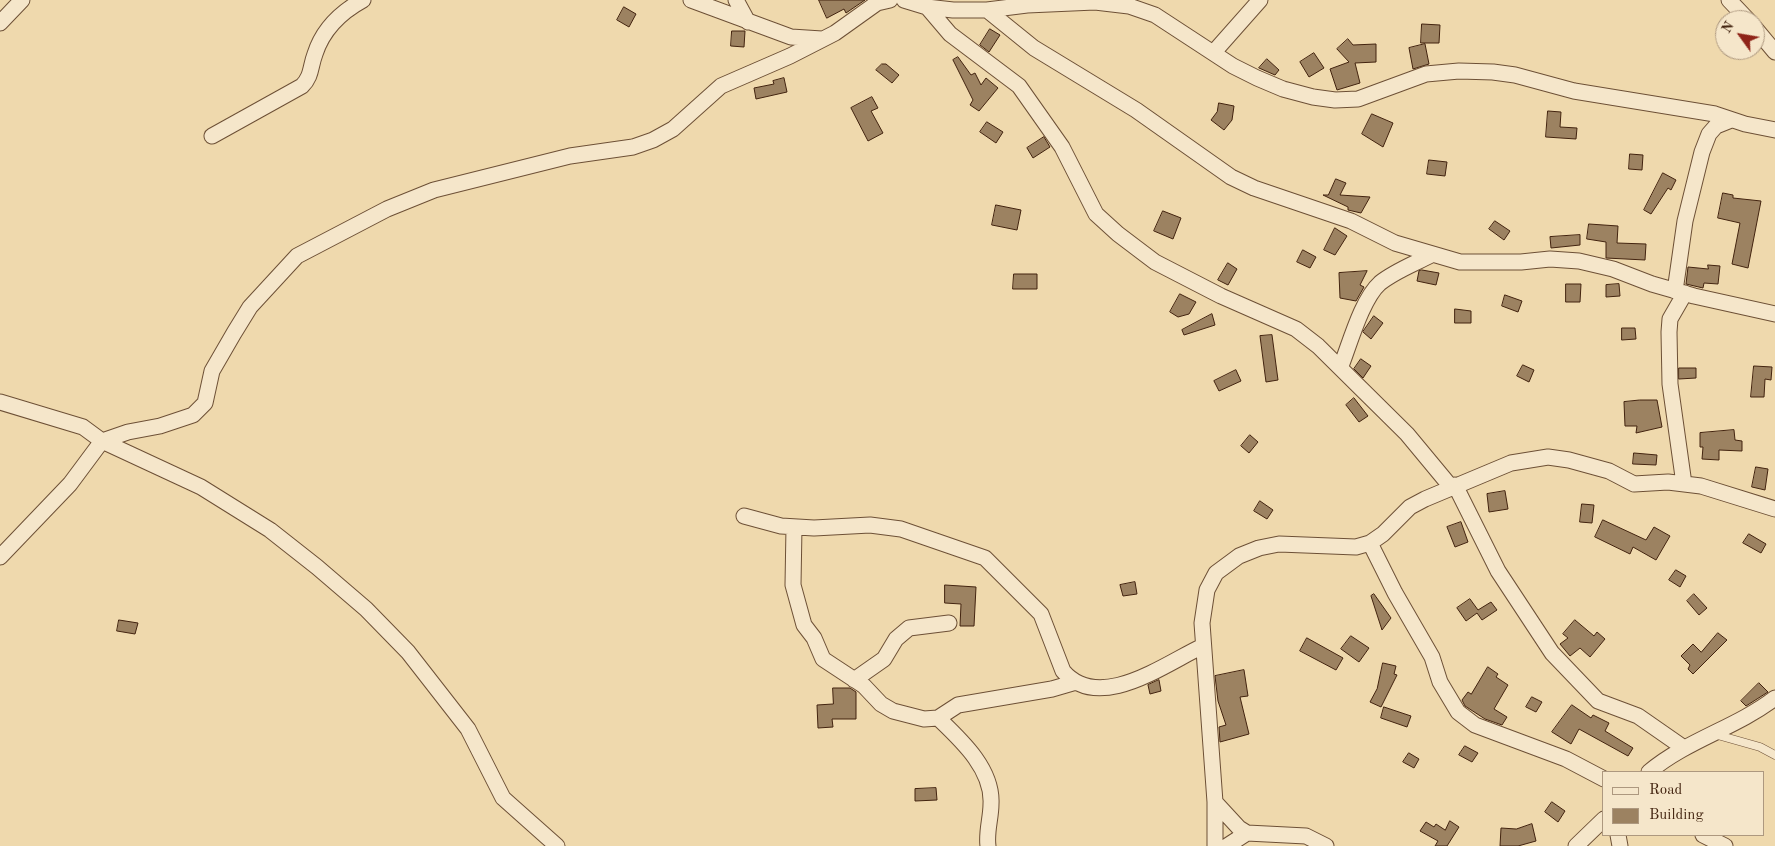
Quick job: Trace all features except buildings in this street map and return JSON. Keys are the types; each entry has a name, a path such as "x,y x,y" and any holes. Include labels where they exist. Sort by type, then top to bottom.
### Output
{"street":[{"path":"0,23 22,0"},
{"path":"212,136 302,86 309,79 320,40 334,20 363,0"},
{"path":"691,0 791,37 824,39"},
{"path":"736,0 748,22"},
{"path":"0,557 70,484 102,441 128,432 160,426 193,415 205,403 212,371 250,307 297,256 387,209 434,190 570,156 633,147 653,140 673,129 721,86 824,39 877,3 890,0"},
{"path":"905,0 926,7 987,10 1027,5 1095,2 1129,6 1155,15 1233,66 1283,89 1335,100 1358,99 1426,74 1459,71 1493,72 1515,75 1574,91 1715,114 1731,120 1775,130"},
{"path":"1214,52 1260,0"},
{"path":"1729,0 1738,10"},
{"path":"926,7 950,34 1019,86 1062,147 1096,214 1118,234 1155,262 1221,296 1296,329 1341,366 1407,434 1453,486 1498,571 1552,653 1598,701 1638,716 1684,748"},
{"path":"987,10 1034,48 1136,110 1231,177 1254,188 1351,221 1395,243 1460,262 1579,260 1613,269 1680,292 1775,314"},
{"path":"1765,40 1775,52"},
{"path":"1684,484 1670,384 1668,332 1670,319 1680,292 1685,221 1702,152 1709,134 1716,126 1731,120"},
{"path":"1341,366 1368,300 1379,284 1395,273 1431,255"},
{"path":"0,402 83,427 102,441 202,487 270,530 366,609 408,652 468,729 503,798 558,846"},
{"path":"1215,846 1215,802 1202,623 1207,590 1216,573 1239,556 1259,548 1279,544 1356,547 1370,542 1383,534 1410,507 1453,486 1511,463 1548,457 1569,460 1609,472 1634,484 1701,486 1775,509"},
{"path":"744,516 781,526 814,528 870,525 901,529 985,558 1041,614 1063,671 1076,682 1093,688 1109,688 1126,684 1203,646"},
{"path":"794,527 792,585 804,625 814,638 823,659 854,680 893,711 924,719 938,718 958,705 1052,689 1076,682"},
{"path":"1370,542 1395,593 1427,648 1440,682 1458,712 1475,726 1566,758 1602,778"},
{"path":"854,680 880,662 896,639 909,628 949,623"},
{"path":"1650,771 1684,748 1740,722 1775,698"},
{"path":"938,718 965,744 990,786 991,802 988,846"},
{"path":"1215,802 1247,834"},
{"path":"1576,846 1602,821"},
{"path":"1228,846 1247,834 1306,836 1326,846"},
{"path":"1703,836 1725,846"}],"lane":[{"path":"1712,734 1760,748 1775,756"}]}
